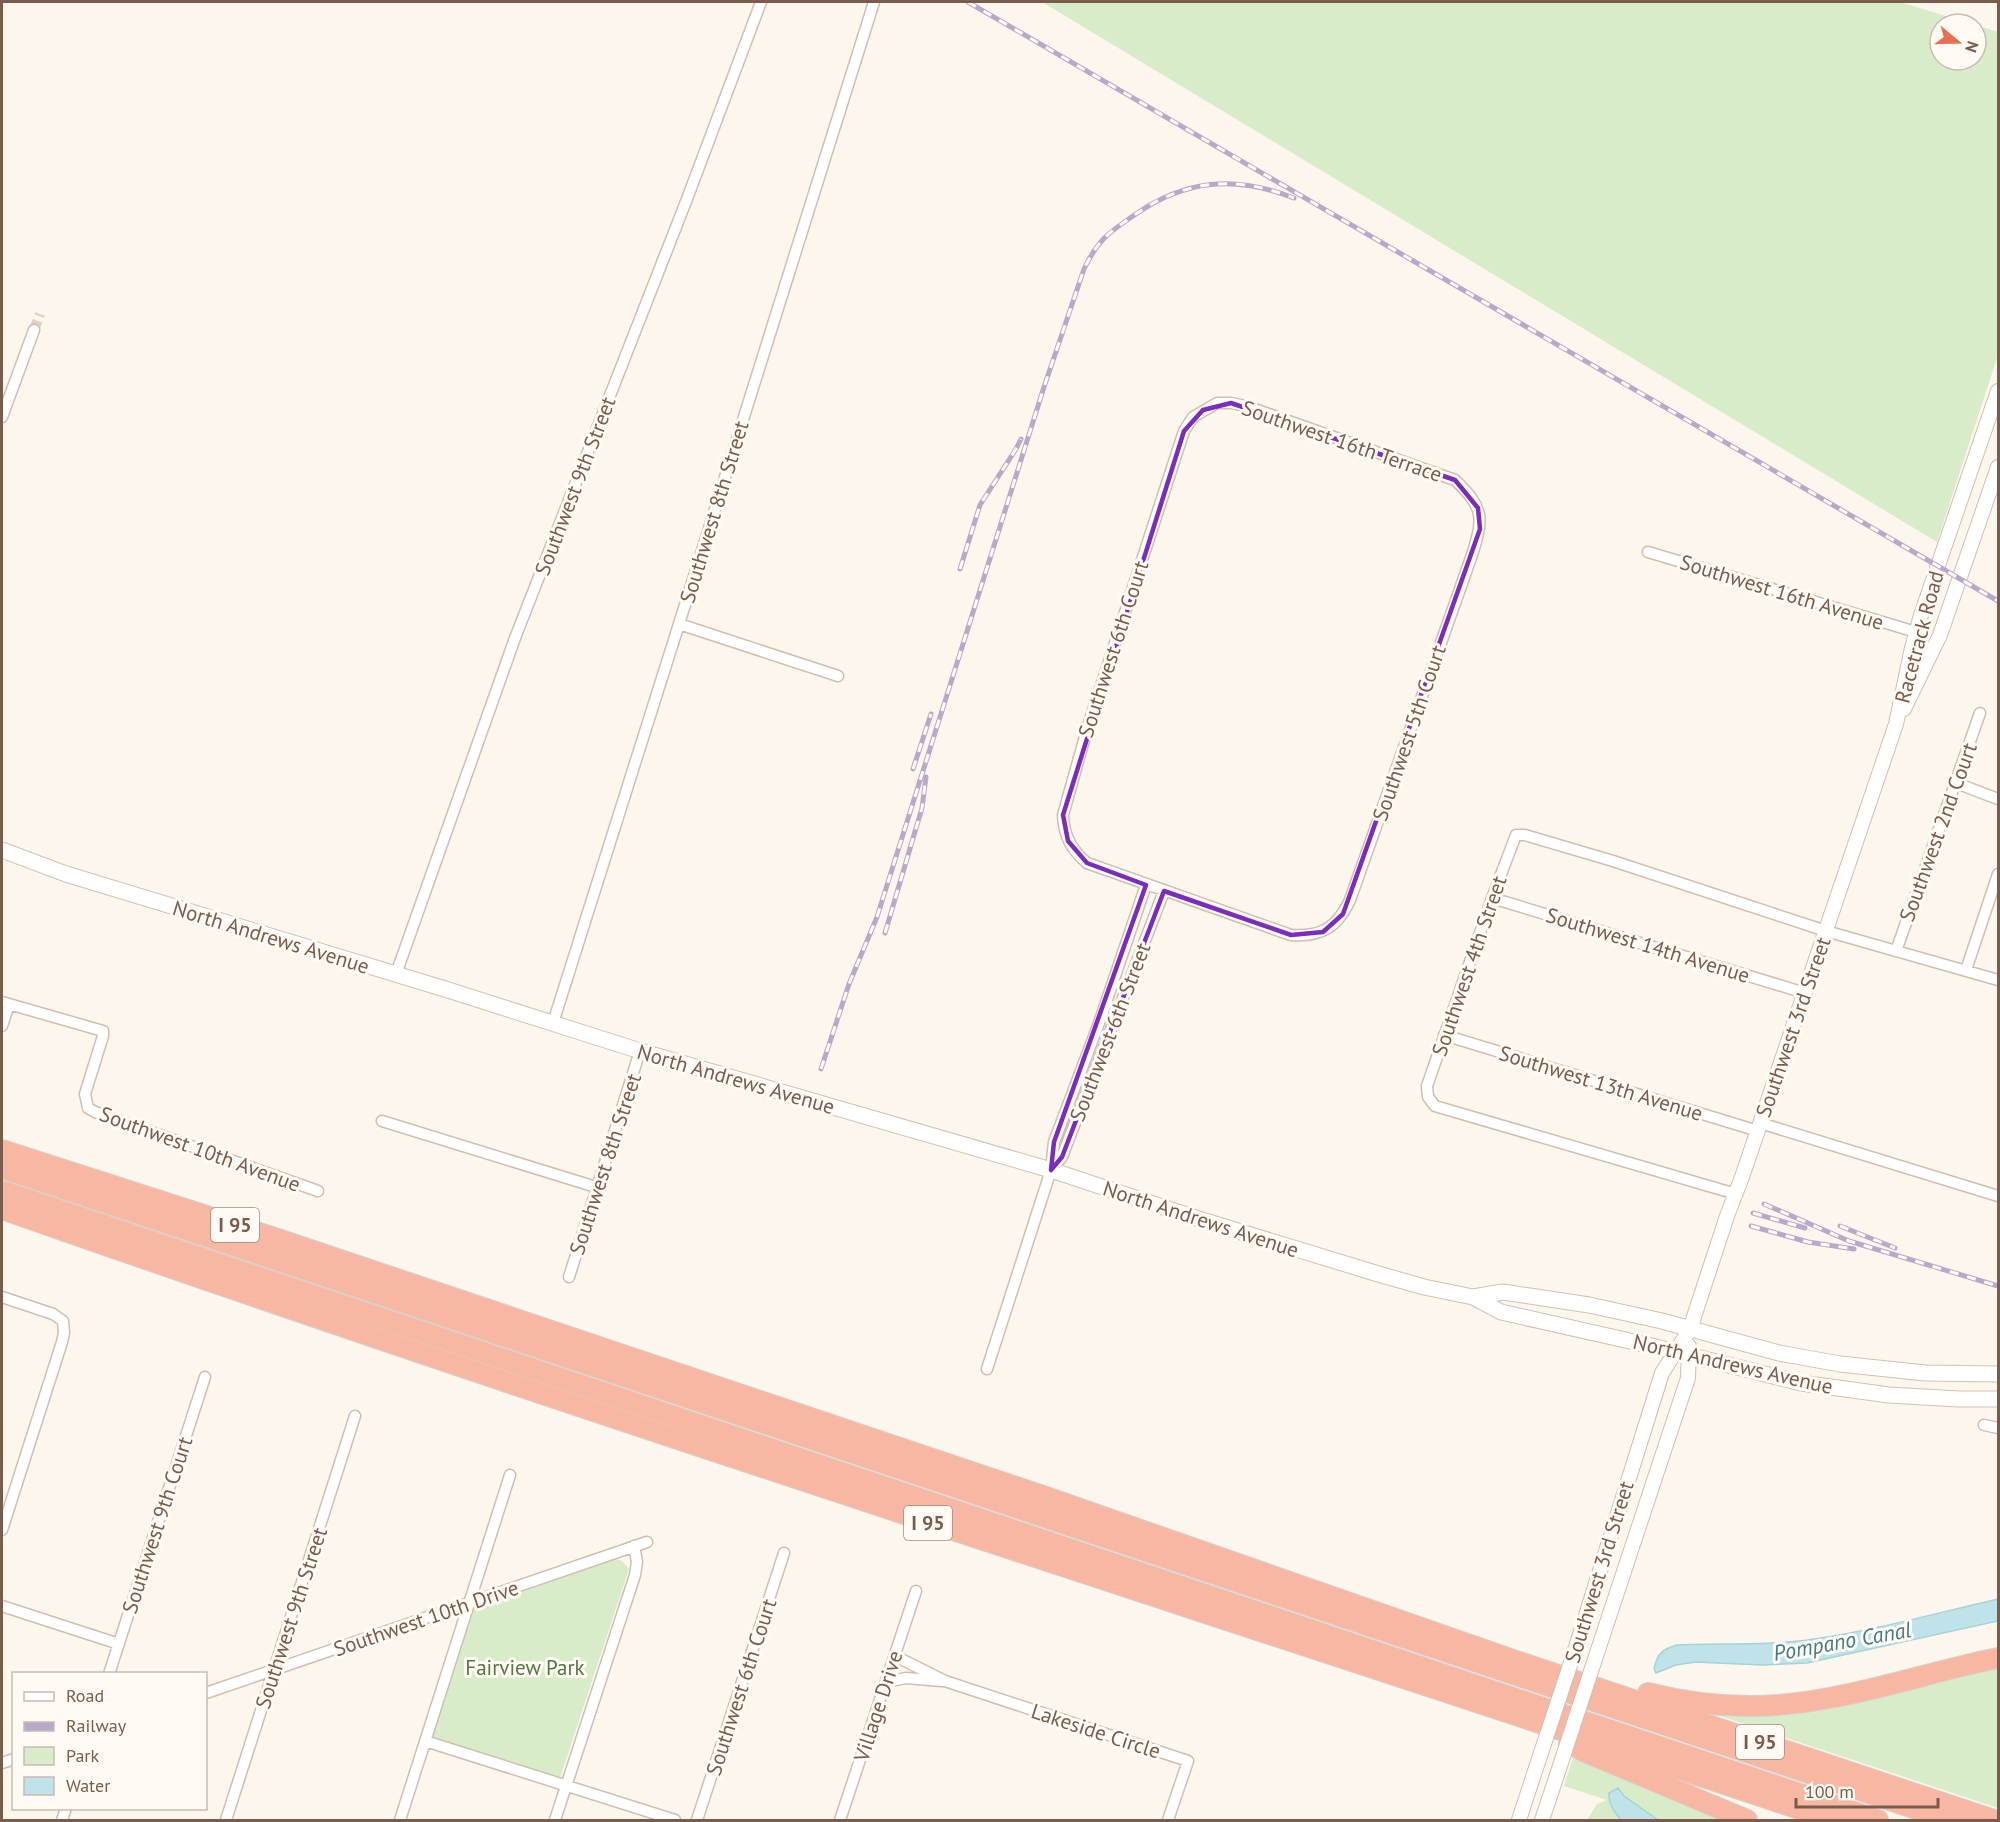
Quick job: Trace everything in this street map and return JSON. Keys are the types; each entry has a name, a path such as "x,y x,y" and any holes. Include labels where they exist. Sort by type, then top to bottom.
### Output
{"highway":[{"name":"I 95","path":"2,1150 275,1238 1129,1525 1525,1664 1994,1821"},
{"path":"2,1168 1949,1821"},
{"path":"2,1191 1878,1821"},
{"name":"I 95","path":"2,1209 932,1524 1832,1821"},
{"path":"460,1366 589,1388"},
{"path":"799,1414 933,1481"},
{"path":"1525,1664 1671,1698 1727,1705 1768,1706 1832,1698 1995,1658"},
{"path":"1519,1716 1583,1751 1747,1821"}],"main road":[{"name":"North Andrews Avenue","path":"2,850 66,874 640,1051 1050,1170 1375,1273 1424,1287 1473,1297 1501,1312 1682,1353 1774,1377 1836,1389 1923,1398 1998,1399"},
{"name":"North Andrews Avenue","path":"1473,1297 1503,1292 1554,1299 1623,1312 1779,1353 1840,1364 1925,1373 1998,1374"}],"street":[{"name":"Southwest 9th Street","path":"396,974 515,638 683,210 761,2"},
{"name":"Southwest 8th Street","path":"553,1023 680,624 873,2"},
{"path":"2,417 34,330"},
{"name":"Racetrack Road","path":"1896,724 1916,632 1998,391"},
{"name":"Southwest 16th Terrace","path":"1184,431 1193,417 1217,403 1246,406 1455,480 1470,495"},
{"name":"Southwest 6th Court","path":"1146,885 1087,863 1068,841 1063,827 1063,815 1088,726 1184,431"},
{"name":"Racetrack Road","path":"1896,724 1940,635 1998,467"},
{"name":"Southwest 5th Court","path":"1164,891 1291,935 1306,936 1323,932 1343,914 1350,900 1480,529 1478,508 1470,495"},
{"name":"Southwest 16th Avenue","path":"1648,552 1916,632"},
{"path":"680,624 838,676"},
{"name":"Southwest 2nd Court","path":"1896,951 1980,713"},
{"name":"Southwest 3rd Street","path":"1519,1821 1662,1373 1682,1353 1896,724"},
{"path":"1956,783 1998,799"},
{"name":"Southwest 4th Street","path":"1736,1194 1435,1106 1428,1097 1427,1086 1444,1035 1516,835 1525,835 1613,861 1826,931"},
{"path":"1966,970 1998,874"},
{"path":"1146,885 1164,891"},
{"name":"Southwest 6th Street","path":"987,1369 1050,1170 1054,1142 1099,1023 1146,885"},
{"name":"Southwest 6th Street","path":"1050,1170 1062,1157 1164,891"},
{"name":"Southwest 14th Avenue","path":"1492,898 1804,993"},
{"path":"1826,931 1998,980"},
{"path":"2,1026 5,1003"},
{"name":"Southwest 10th Avenue","path":"5,1003 103,1031 104,1036 85,1094 88,1108 318,1191"},
{"name":"Southwest 13th Avenue","path":"1444,1035 1998,1196"},
{"name":"Southwest 8th Street","path":"569,1277 640,1051"},
{"path":"382,1121 596,1187"},
{"path":"2,1297 53,1314 63,1321 64,1333 2,1530"},
{"name":"Southwest 3rd Street","path":"1542,1821 1688,1378 1682,1353"},
{"name":"Southwest 9th Court","path":"110,1672 205,1377"},
{"name":"Southwest 9th Street","path":"226,1821 355,1416"},
{"path":"1984,1425 1998,1428"},
{"path":"400,1821 510,1475"},
{"name":"Southwest 10th Drive","path":"207,1693 646,1542"},
{"path":"555,1821 635,1575 637,1562 634,1546"},
{"name":"Southwest 6th Court","path":"698,1821 784,1553"},
{"name":"Village Drive","path":"840,1821 916,1591"},
{"path":"2,1606 119,1644"},
{"name":"Lakeside Circle","path":"895,1656 945,1681 1188,1761 1168,1821"},
{"name":"Lakeside Circle","path":"886,1682 906,1678 945,1681"},
{"path":"425,1741 675,1821"}],"highlighted area":[{"path":"1231,403 1455,480 1478,508 1480,529 1343,914 1323,932 1291,935 1164,891 1062,1157 1051,1170 1054,1142 1146,885 1087,863 1068,841 1063,815 1184,431 1203,410"}],"green space":[{"path":"1042,2 1900,2 1933,12 1928,12 1928,72 1988,72 1988,29 1998,32 1998,355 1937,542"},
{"name":"Fairview Park","path":"616,1559 622,1561 629,1569 560,1778 432,1737 472,1609"},
{"path":"1998,1666 1998,1808 1708,1712"},
{"path":"1573,1758 1724,1820 1658,1820 1624,1796 1621,1820 1587,1820 1597,1804 1607,1800 1564,1786"}],"water":[{"name":"Pompano Canal","path":"1998,1599 1998,1621 1807,1663 1762,1665 1695,1662 1676,1665 1656,1673 1654,1669 1661,1653 1677,1645 1814,1639 1883,1626"},
{"path":"1618,1788 1624,1796 1658,1820 1621,1820 1609,1801 1609,1793"}],"tunnel":[{"path":"34,330 40,314"}],"railway":[{"path":"968,2 1998,601"},
{"path":"821,1069 849,984 877,917 1044,387 1089,259 1104,238 1124,222 1152,204 1191,188 1211,184 1231,184 1251,186 1294,198"},
{"path":"960,569 980,505 1021,439"},
{"path":"913,769 931,714"},
{"path":"885,933 922,808 926,777"},
{"path":"1764,1204 1849,1241 1998,1286"},
{"path":"1753,1213 1805,1228"},
{"path":"1751,1226 1808,1242 1854,1249"},
{"path":"1840,1226 1895,1248"}]}
